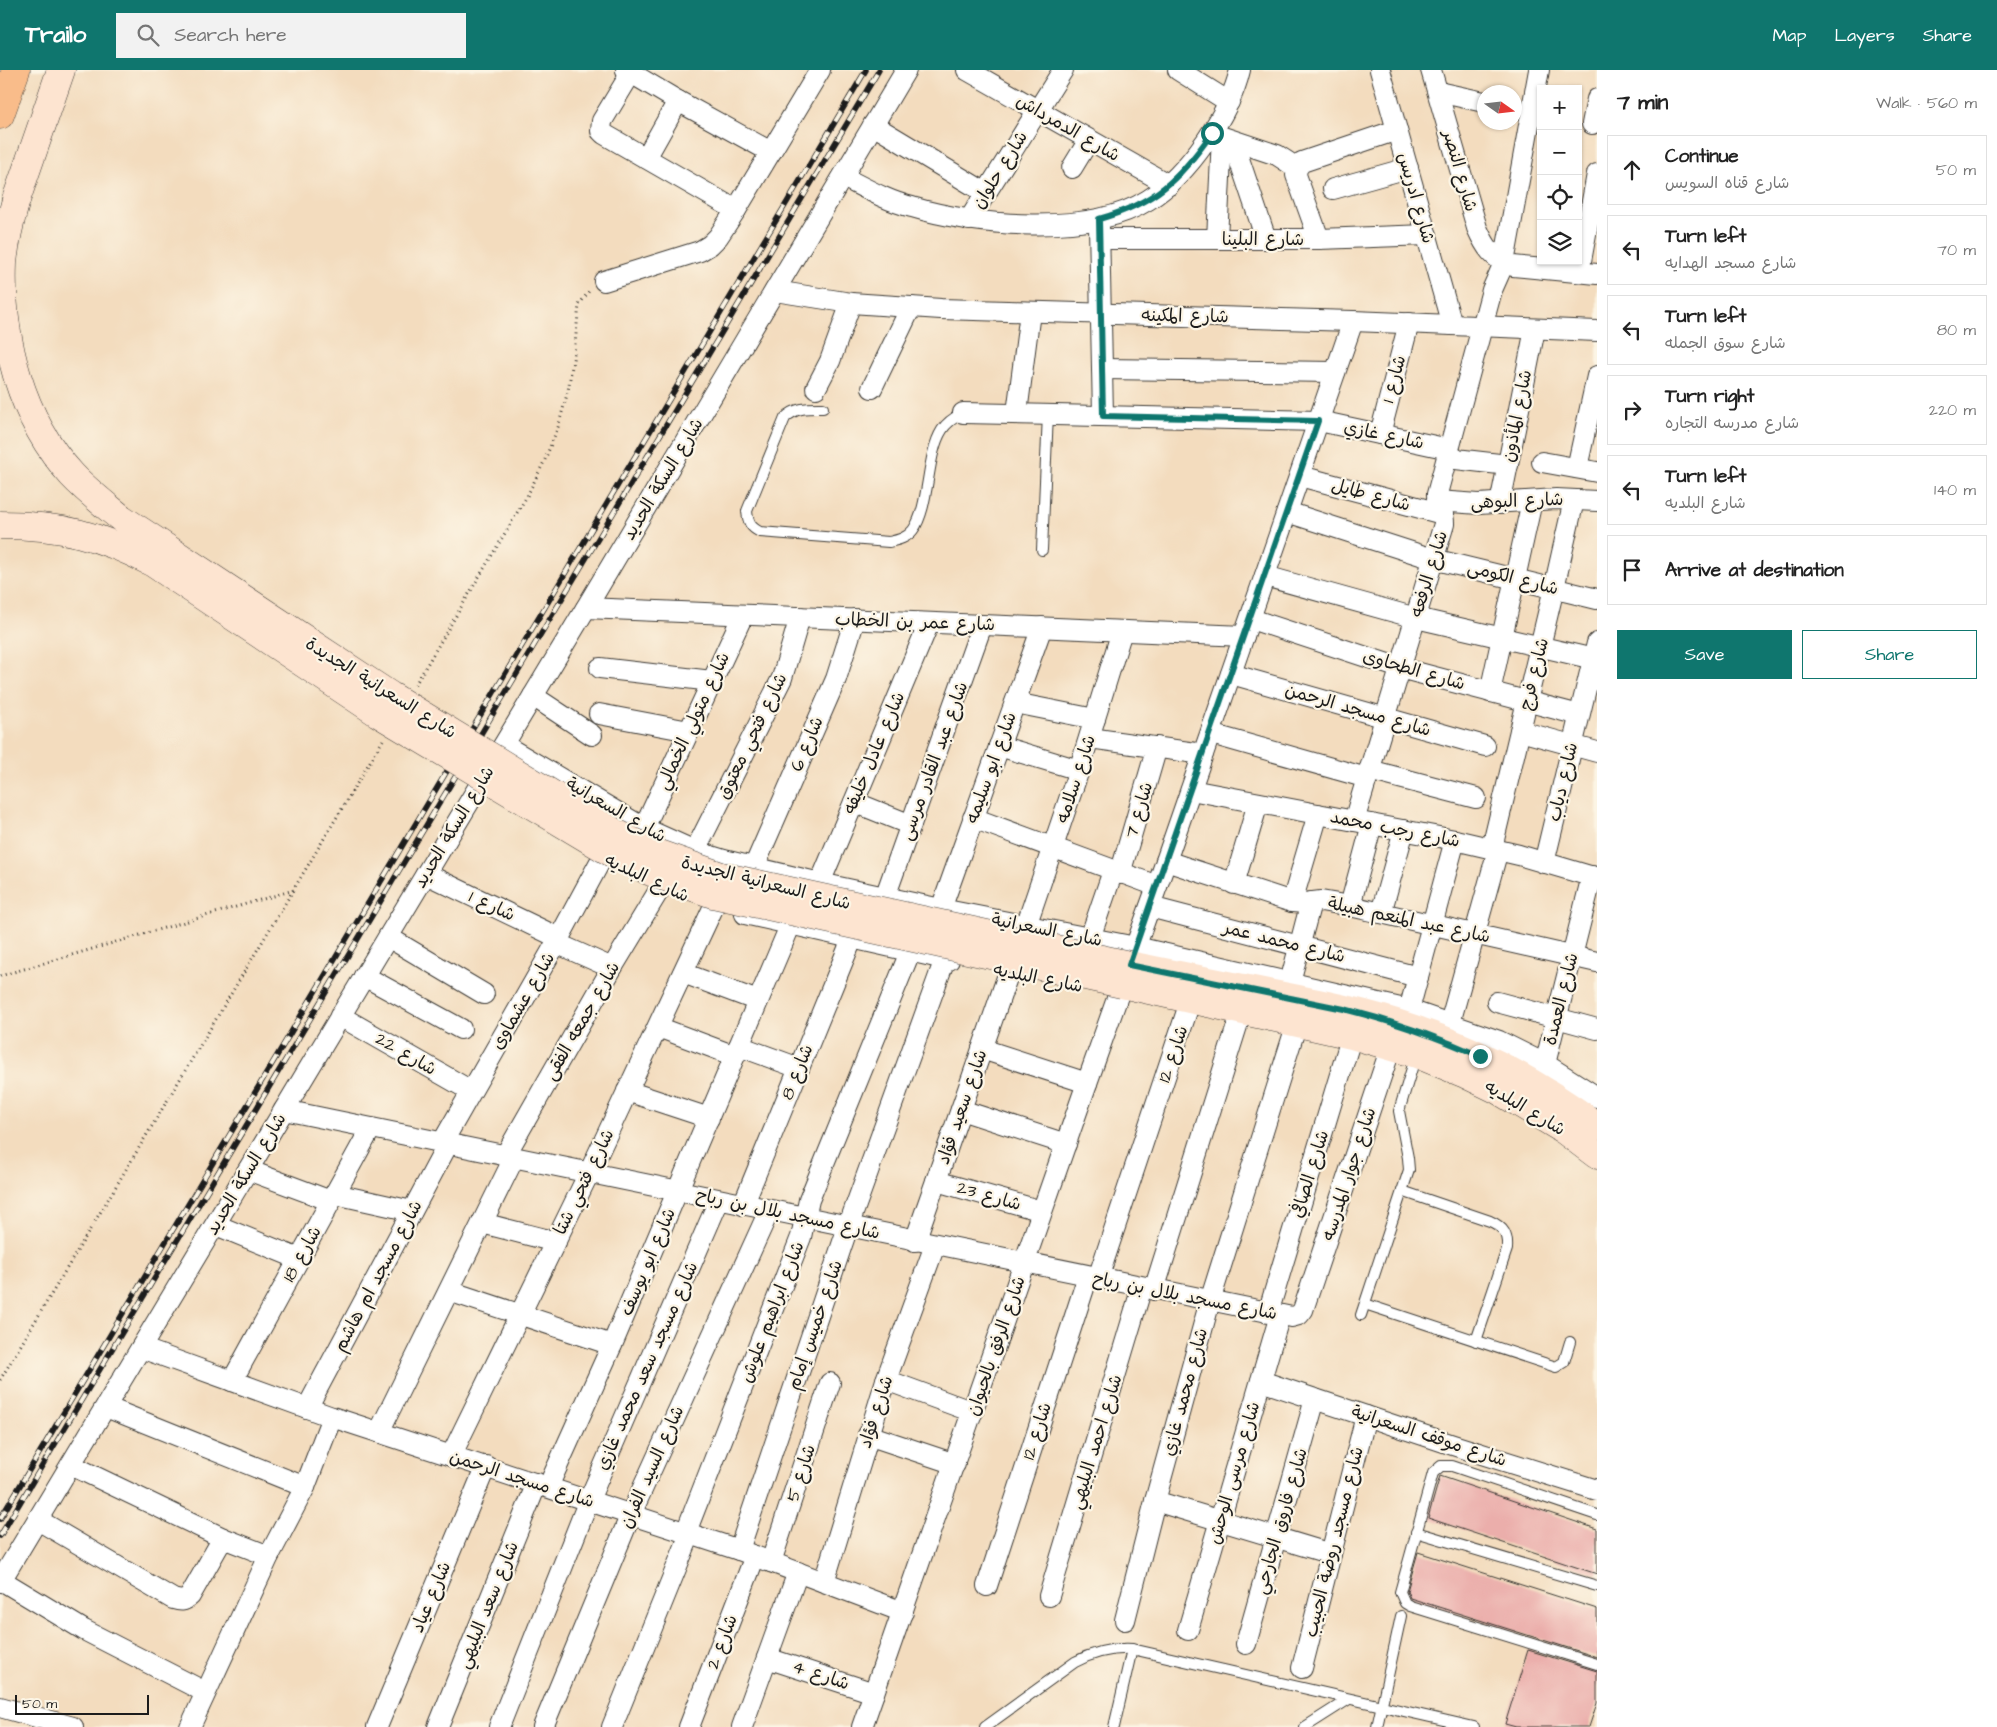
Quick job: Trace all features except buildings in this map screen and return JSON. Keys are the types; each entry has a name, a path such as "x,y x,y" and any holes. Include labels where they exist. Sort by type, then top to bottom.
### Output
{"highway":[{"path":"0,115 16,70"}],"street":[{"name":"شارع السعرانية الجديدة","path":"61,70 16,200 7,232 2,296 4,329 18,384 35,422 52,449 72,475 95,498 121,518 391,696 614,832 656,853 721,876 1129,965"},
{"path":"604,281 706,248 718,237 819,70"},
{"name":"شارع السكة الحديد","path":"1,1581 504,745 906,70"},
{"name":"شارع الدمرداش","path":"967,70 1169,185"},
{"name":"شارع حلوان","path":"968,220 1063,70"},
{"path":"1178,70 1229,102"},
{"path":"1217,239 1222,137 1229,102 1240,70"},
{"name":"شارع ادريس","path":"1380,70 1452,325"},
{"name":"شارع النصر","path":"1431,70 1477,228 1487,248 1504,263"},
{"name":"شارع الرفعه","path":"1350,906 1363,823 1368,774 1444,524 1440,507 1448,454 1481,327 1492,290 1504,263 1529,112 1538,70"},
{"path":"736,210 604,134 602,131 602,121 632,72 678,101 771,152"},
{"path":"1438,92 1477,100"},
{"path":"1589,124 1597,100"},
{"path":"646,158 678,101"},
{"path":"874,125 986,193"},
{"path":"1319,239 1296,175 1297,168 1302,162 1397,130"},
{"path":"1222,137 1277,155 1297,168"},
{"path":"842,177 909,207 968,220 1034,224 1099,219 1124,212 1148,200 1169,185 1193,160 1222,137"},
{"path":"1222,137 1266,239"},
{"path":"1072,168 1089,140"},
{"path":"1333,189 1408,168"},
{"path":"1504,263 1524,267 1588,273 1597,174"},
{"path":"1099,219 1103,416"},
{"name":"شارع البلينا","path":"1100,239 1319,239 1427,235"},
{"name":"شارع المكينه","path":"775,291 851,303 1030,312 1353,321 1597,331"},
{"path":"816,388 830,361 851,303"},
{"path":"872,388 911,306"},
{"path":"1016,414 1030,312"},
{"name":"شارع الرفق بالحيوان","path":"862,1727 1232,674 1353,321"},
{"name":"شارع 1","path":"1380,434 1409,323"},
{"name":"شارع المأذون","path":"1500,504 1535,328"},
{"path":"1102,369 1335,372"},
{"path":"1577,468 1597,376"},
{"name":"شارع غازي","path":"963,413 1318,421 1380,434 1448,454 1508,466"},
{"path":"1542,462 1597,472"},
{"name":"شارع طايل","path":"1300,476 1440,507"},
{"name":"شارع فرج","path":"1450,1023 1495,849 1520,731 1574,500"},
{"path":"1490,692 1532,501"},
{"name":"شارع البوهى","path":"1440,507 1532,501 1597,501"},
{"name":"شارع الكومى","path":"1287,512 1433,559 1597,598"},
{"name":"شارع السعرانية الجديدة","path":"0,525 29,525 62,529 93,536 124,548 153,563 378,713 612,853 652,872 713,894 1129,965"},
{"path":"1265,576 1416,618 1540,648 1595,651"},
{"name":"شارع عمر بن الخطاب","path":"586,608 1122,631 1248,628"},
{"name":"شارع متولي الخمالي","path":"644,828 743,615"},
{"name":"شارع فتحي معتوق","path":"695,851 782,678 800,617"},
{"name":"شارع 6","path":"754,867 836,679 855,619"},
{"name":"شارع عادل خليفه","path":"820,884 929,623"},
{"name":"شارع عبد القادر مرسى","path":"885,897 982,625"},
{"name":"شارع ابو سليمه","path":"941,909 1042,627"},
{"name":"شارع الطحاوى","path":"1248,628 1580,715"},
{"name":"شارع سلامه","path":"1026,926 1090,738 1122,631"},
{"name":"شارع دياب","path":"1544,863 1595,651"},
{"path":"600,668 712,681"},
{"name":"شارع مسجد الرحمن","path":"1232,674 1485,746"},
{"path":"533,696 592,734"},
{"path":"1015,703 1096,718"},
{"path":"600,714 689,731"},
{"path":"1520,731 1597,752"},
{"path":"1211,734 1368,774 1476,798"},
{"path":"1090,738 1203,754"},
{"name":"شارع السعرانية","path":"504,745 644,828 695,851 820,884 1090,938 1129,965 1290,982 1404,1033 1450,1023 1499,1041 1545,1064 1597,1097"},
{"path":"999,746 1079,770"},
{"name":"شارع 7","path":"1090,938 1116,872 1158,747"},
{"name":"شارع البلديه","path":"480,785 602,858 661,887 714,906 790,926 1097,989 1106,989 1129,965"},
{"name":"شارع رجب محمد","path":"1191,790 1455,840 1495,849 1595,877"},
{"path":"854,802 911,825"},
{"path":"1234,884 1258,803"},
{"path":"1290,982 1299,946 1301,902 1318,814"},
{"path":"974,818 1157,886"},
{"path":"1381,913 1404,830"},
{"name":"شارع جوار المدرسه","path":"1280,1315 1299,1315 1303,1310 1404,1033 1455,840"},
{"name":"شارع عشماوى","path":"445,1143 602,858"},
{"name":"شارع عبد المنعم هبيلة","path":"1166,861 1234,884 1301,902 1321,900 1597,962"},
{"name":"شارع 1","path":"426,874 612,968"},
{"name":"شارع العمدة","path":"1545,1064 1572,956 1595,877"},
{"name":"شارع جمعه الفقى","path":"379,1432 482,1223 510,1157 612,968 661,887"},
{"name":"شارع فتحي شتا","path":"451,1456 589,1173 714,906"},
{"name":"شارع محمد عمر","path":"1150,908 1418,977"},
{"name":"شارع ابو يوسف","path":"543,1485 612,1345 790,926"},
{"path":"388,937 484,994"},
{"name":"شارع 8","path":"743,1205 852,939"},
{"name":"شارع ابراهيم علوش","path":"612,1727 801,1237 808,1200 910,952"},
{"name":"شارع خميس إمام","path":"755,1556 848,1227 944,959"},
{"name":"شارع البلديه","path":"1129,965 1191,999 1352,1035 1404,1033 1463,1073 1498,1090 1564,1130 1597,1155"},
{"name":"شارع البلديه","path":"1129,965 1344,1009 1404,1033 1447,1041 1513,1072 1575,1110 1597,1126"},
{"name":"شارع سعيد فؤاد","path":"915,1241 1009,972"},
{"path":"683,973 758,1001"},
{"path":"364,976 461,1029"},
{"name":"شارع 12","path":"987,1586 1191,999"},
{"path":"1497,1002 1597,1029"},
{"name":"شارع احمد البليهي","path":"1049,1596 1148,1288 1242,1010"},
{"name":"شارع 22","path":"340,1016 472,1091"},
{"name":"شارع محمد غازي","path":"1125,1620 1155,1501 1210,1301 1297,1023"},
{"path":"658,1026 799,1068"},
{"name":"شارع الصافي","path":"1280,1315 1352,1035"},
{"path":"982,1049 1087,1083"},
{"path":"627,1091 709,1118"},
{"name":"شارع مسجد بلال بن رباح","path":"284,1110 1280,1315"},
{"path":"961,1110 1066,1144"},
{"name":"شارع 18","path":"232,1381 372,1128"},
{"name":"شارع مسجد ام هاشم","path":"307,1408 412,1211 445,1143"},
{"path":"248,1170 333,1198 412,1211"},
{"name":"شارع 23","path":"936,1181 1042,1211"},
{"name":"شارع مسجد سعد محمد غازي","path":"499,1727 589,1500 720,1200"},
{"name":"شارع السيد الفران","path":"543,1727 630,1514 769,1210"},
{"path":"482,1223 556,1242"},
{"path":"216,1225 299,1259"},
{"name":"شارع فؤاد","path":"824,1582 886,1380 935,1245"},
{"path":"449,1291 612,1345"},
{"name":"شارع مرسى الوحش","path":"1188,1630 1280,1315"},
{"name":"شارع مسجد الرحمن","path":"141,1348 332,1417 486,1466 755,1556 903,1612"},
{"path":"886,1380 973,1412"},
{"name":"شارع موقف السعرانية","path":"1261,1381 1597,1490"},
{"name":"شارع 5","path":"755,1556 830,1383"},
{"name":"شارع فاروق الجارحي","path":"1246,1644 1315,1399"},
{"path":"106,1407 305,1487"},
{"name":"شارع مسجد روضة الحبيب","path":"1302,1668 1366,1416"},
{"path":"190,1727 269,1556 305,1487 332,1417"},
{"path":"868,1435 955,1464"},
{"path":"71,1465 223,1538 269,1556"},
{"name":"شارع عياد","path":"377,1727 486,1466"},
{"name":"شارع سعد البليهي","path":"438,1727 543,1485"},
{"path":"1155,1501 1331,1554"},
{"path":"38,1520 173,1600 180,1601 186,1600 190,1596 223,1538"},
{"name":"شارع 2","path":"689,1727 755,1556"},
{"path":"742,1727 798,1572"},
{"path":"1,1581 84,1630 205,1692"},
{"name":"شارع 4","path":"767,1658 874,1693"},
{"path":"0,1707 73,1727"}],"lane":[{"path":"823,408 800,408 792,411 785,418 747,510 748,520 752,528 760,532 889,542 902,539 912,531 918,520 936,444 941,431 950,420 963,413"},
{"path":"1042,550 1048,414"},
{"path":"1361,1315 1402,1191 1409,1164 1399,1111 1404,1033"},
{"path":"1402,1191 1490,1220 1499,1224 1505,1231 1508,1240 1507,1249 1476,1341"},
{"path":"1365,1304 1556,1367 1564,1362 1570,1342"},
{"path":"1597,1515 1446,1465 1436,1469 1433,1473 1400,1592 1405,1603 1597,1664"},
{"path":"1416,1532 1597,1586"},
{"path":"1377,1727 1401,1616"},
{"path":"985,1727 1088,1655 1102,1651 1132,1649 1474,1727"},
{"path":"1114,1727 1132,1649"},
{"path":"1305,1727 1349,1699"}],"path":[{"path":"411,693 522,504 544,462 558,427 568,391 579,305 585,295 604,281"},
{"path":"0,1380 385,736"},
{"path":"0,976 294,890"}],"railway":[{"path":"0,1519 866,70"},
{"path":"0,1536 879,70"}],"route":[{"path":"1212,133 1193,160 1169,185 1148,200 1124,212 1099,219 1103,416 1318,421 1251,619 1129,965 1344,1009 1379,1018 1447,1041 1480,1056"}]}
